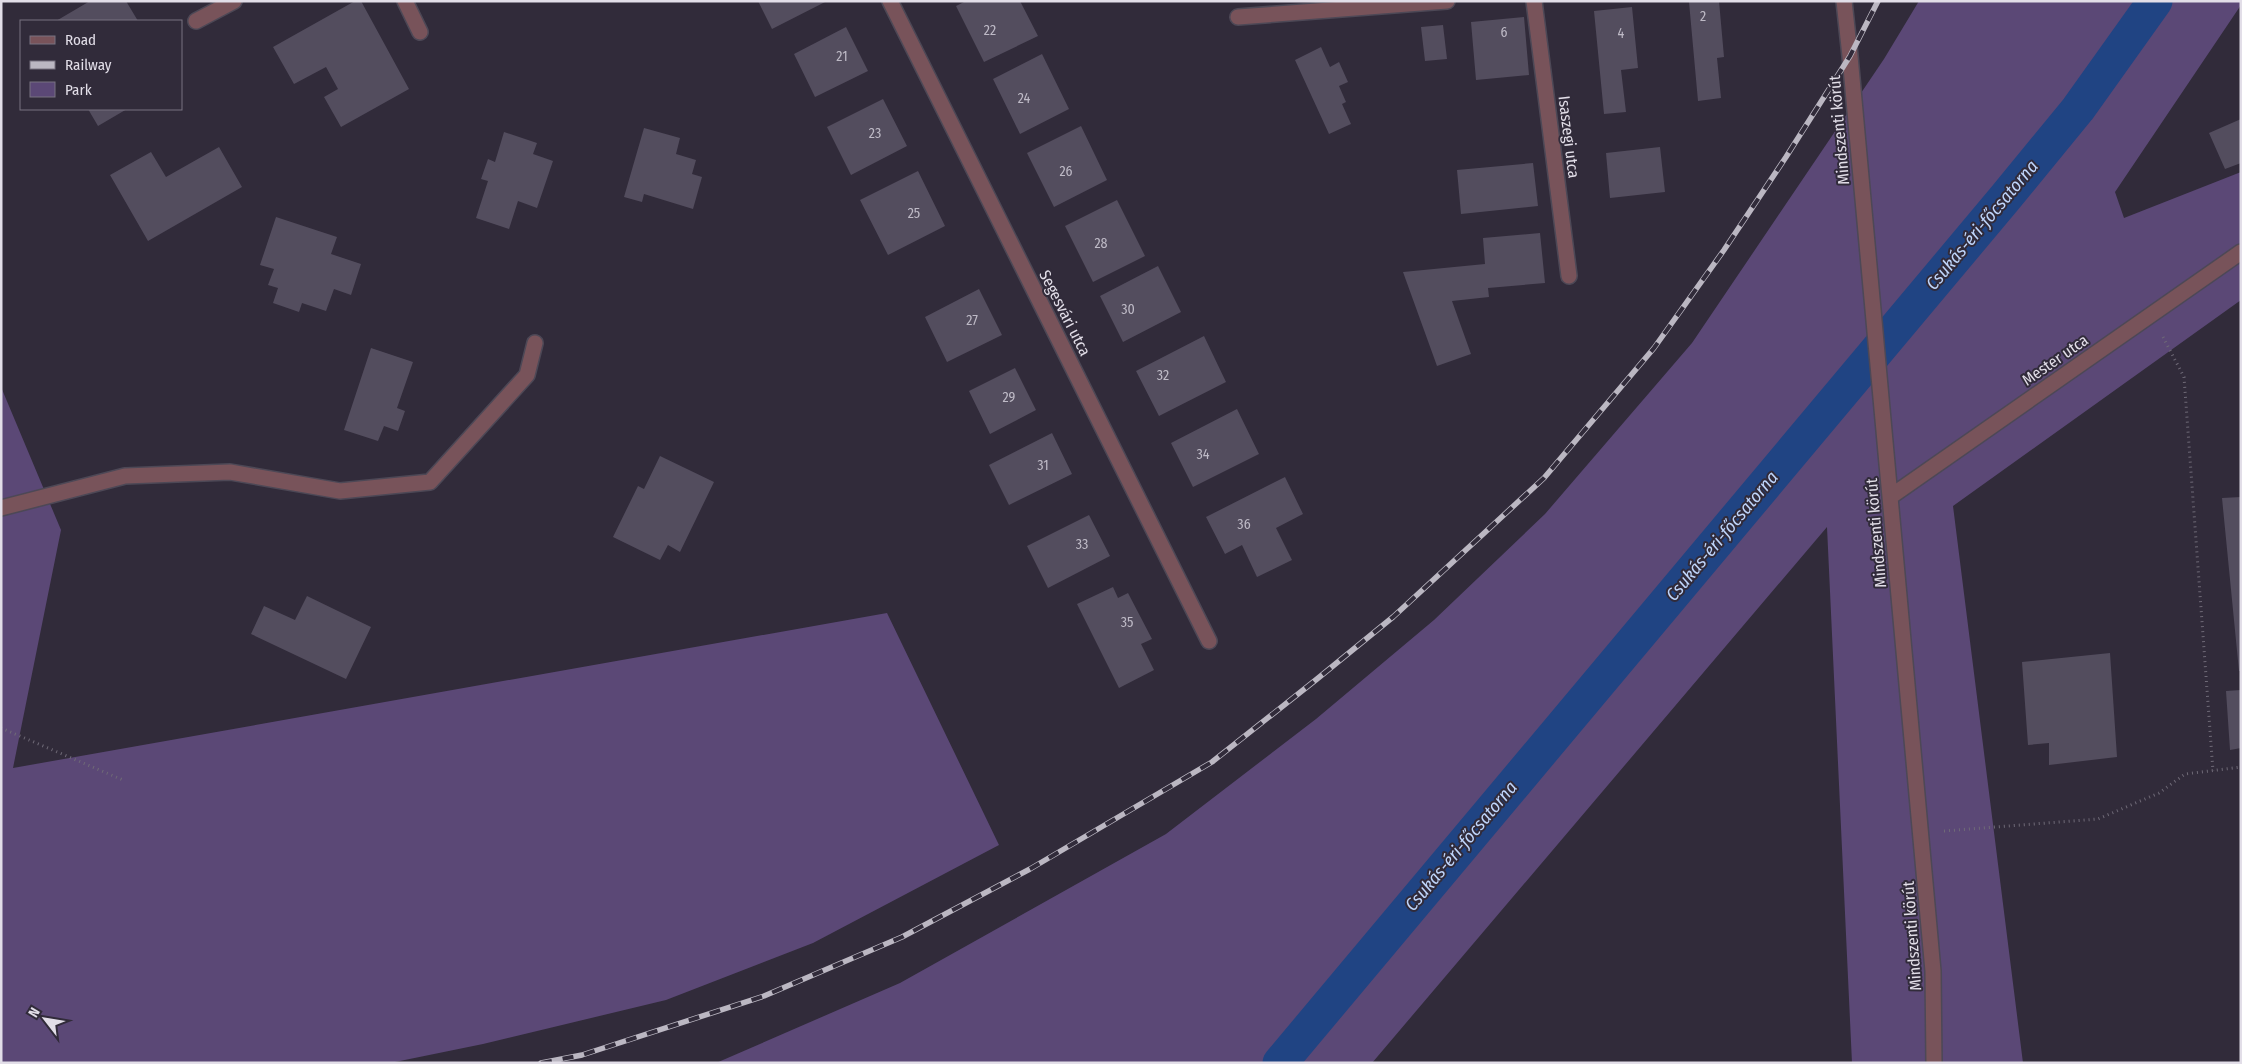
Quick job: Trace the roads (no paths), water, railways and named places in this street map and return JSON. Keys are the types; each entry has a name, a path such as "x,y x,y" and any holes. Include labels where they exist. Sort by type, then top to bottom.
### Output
{"street":[{"path":"196,21 234,1"},
{"path":"405,1 420,32"},
{"name":"Segesvári utca","path":"890,1 1209,641"},
{"path":"1238,16 1447,1"},
{"name":"Isaszegi utca","path":"1534,1 1569,276"},
{"name":"Mindszenti körút","path":"1844,1 1933,971 1934,1063"},
{"name":"Mester utca","path":"1890,497 2241,252"},
{"path":"1,508 125,476 230,472 340,491 430,482 527,375 535,342"}],"waterway":[{"name":"Csukás-éri-főcsatorna","path":"1280,1063 2005,198 2078,109 2155,1"}],"railway":[{"path":"541,1063 582,1055 764,996 902,937 1030,869 1212,762 1317,679 1393,617 1544,478 1654,348 1724,250 1786,157 1850,56 1878,1"}]}
